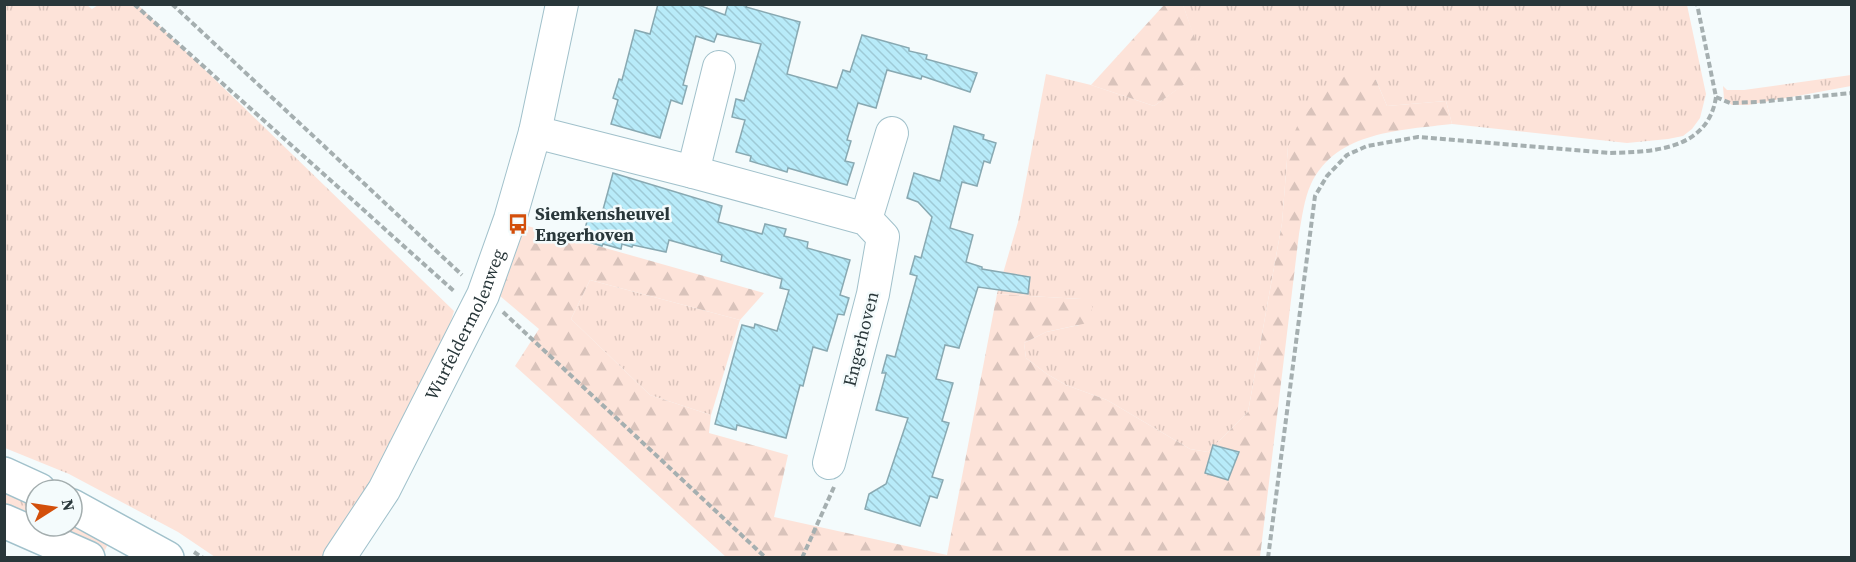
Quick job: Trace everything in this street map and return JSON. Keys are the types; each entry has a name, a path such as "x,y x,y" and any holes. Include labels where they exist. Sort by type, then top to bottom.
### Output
{"main road":[{"path":"4,474 24,483"},
{"path":"84,513 148,553"},
{"path":"4,521 88,558"}],"street":[{"name":"Wurfeldermolenweg","path":"339,558 384,490 479,303 510,219 535,132 562,4"},
{"path":"693,172 719,67"},
{"path":"535,132 866,219 892,133"},
{"name":"Engerhoven","path":"829,463 873,294 883,237 866,219"}],"path":[{"path":"134,4 479,303 503,312 766,558"},
{"path":"172,4 479,303"},
{"path":"1268,558 1316,196 1327,176 1347,155 1367,146 1418,137 1609,153 1636,152 1679,144 1693,137 1708,121 1714,109 1716,97 1697,4"},
{"path":"1716,97 1730,103 1851,93"},
{"path":"802,558 835,484 829,463"}],"green space":[{"path":"4,5 87,5 92,9 98,5 138,5 454,311 437,369 377,477 325,557 215,557 178,532 84,482 84,478 77,478 5,448"},
{"path":"1164,5 1183,5 1206,69 1154,106 1091,85"},
{"path":"1183,5 1687,5 1706,94 1700,118 1683,136 1627,143 1452,124 1446,101 1387,106 1376,80 1288,147 1282,223 1248,412 1208,452 1190,449 1107,400 1066,385 1026,358 1024,343 1046,332 1079,325 1081,299 997,294 1018,222 1046,74 1091,85 1154,106 1205,69"},
{"path":"1365,75 1376,80 1387,106 1446,101 1452,124 1412,128 1372,136 1353,143 1322,166 1311,184 1299,234 1260,557 726,557 515,366 539,329 500,296 524,225 764,293 740,320 590,280 571,319 650,395 711,415 709,433 788,455 774,517 947,555 997,294 1081,299 1092,306 1092,322 1046,332 1024,343 1026,358 1066,385 1107,400 1190,449 1208,452 1248,412 1282,223 1288,147 1299,122 1327,88 1345,76"},
{"path":"1851,75 1851,86 1748,105 1732,105 1724,99 1723,86 1727,90 1744,90"},
{"path":"590,280 740,320 711,415 650,395 571,319"},
{"path":"4,481 24,490 24,518 5,509"},
{"path":"84,518 113,534 103,554 68,538 84,538"}],"building":[{"path":"658,4 696,4 725,15 728,4 747,4 746,7 800,22 787,74 837,88 843,70 850,72 862,35 909,48 909,51 927,55 926,59 977,73 970,92 922,76 921,79 887,70 876,108 858,103 847,140 851,141 845,161 854,163 847,185 788,168 787,172 750,161 751,156 736,152 745,120 732,117 736,99 744,101 761,44 717,34 714,42 696,36 683,85 687,86 682,104 671,100 660,138 611,124 618,100 613,98 619,79 622,80 635,30 650,34"},
{"path":"954,126 984,135 983,139 996,143 990,163 984,161 977,186 962,182 950,228 973,235 966,262 982,267 982,269 1030,277 1028,294 978,287 959,348 945,345 936,379 953,383 942,421 949,423 932,477 943,480 937,498 930,496 920,526 865,509 869,494 886,484 908,418 876,410 886,373 882,373 887,355 895,357 917,276 910,274 915,256 921,258 932,217 918,202 907,198 914,173 940,181"},
{"path":"613,173 722,206 718,222 762,234 765,224 786,229 784,236 808,242 807,248 850,260 840,295 849,298 844,315 838,314 827,351 813,347 786,438 737,425 736,430 715,424 742,325 754,328 755,324 777,331 789,290 780,288 782,279 721,261 722,255 669,240 666,252 622,244 621,249 582,240 589,214 601,217"},
{"path":"1213,445 1239,452 1228,480 1205,473"}],"place":[{"name":"Siemkensheuvel Engerhoven","path":"518,224"}]}
